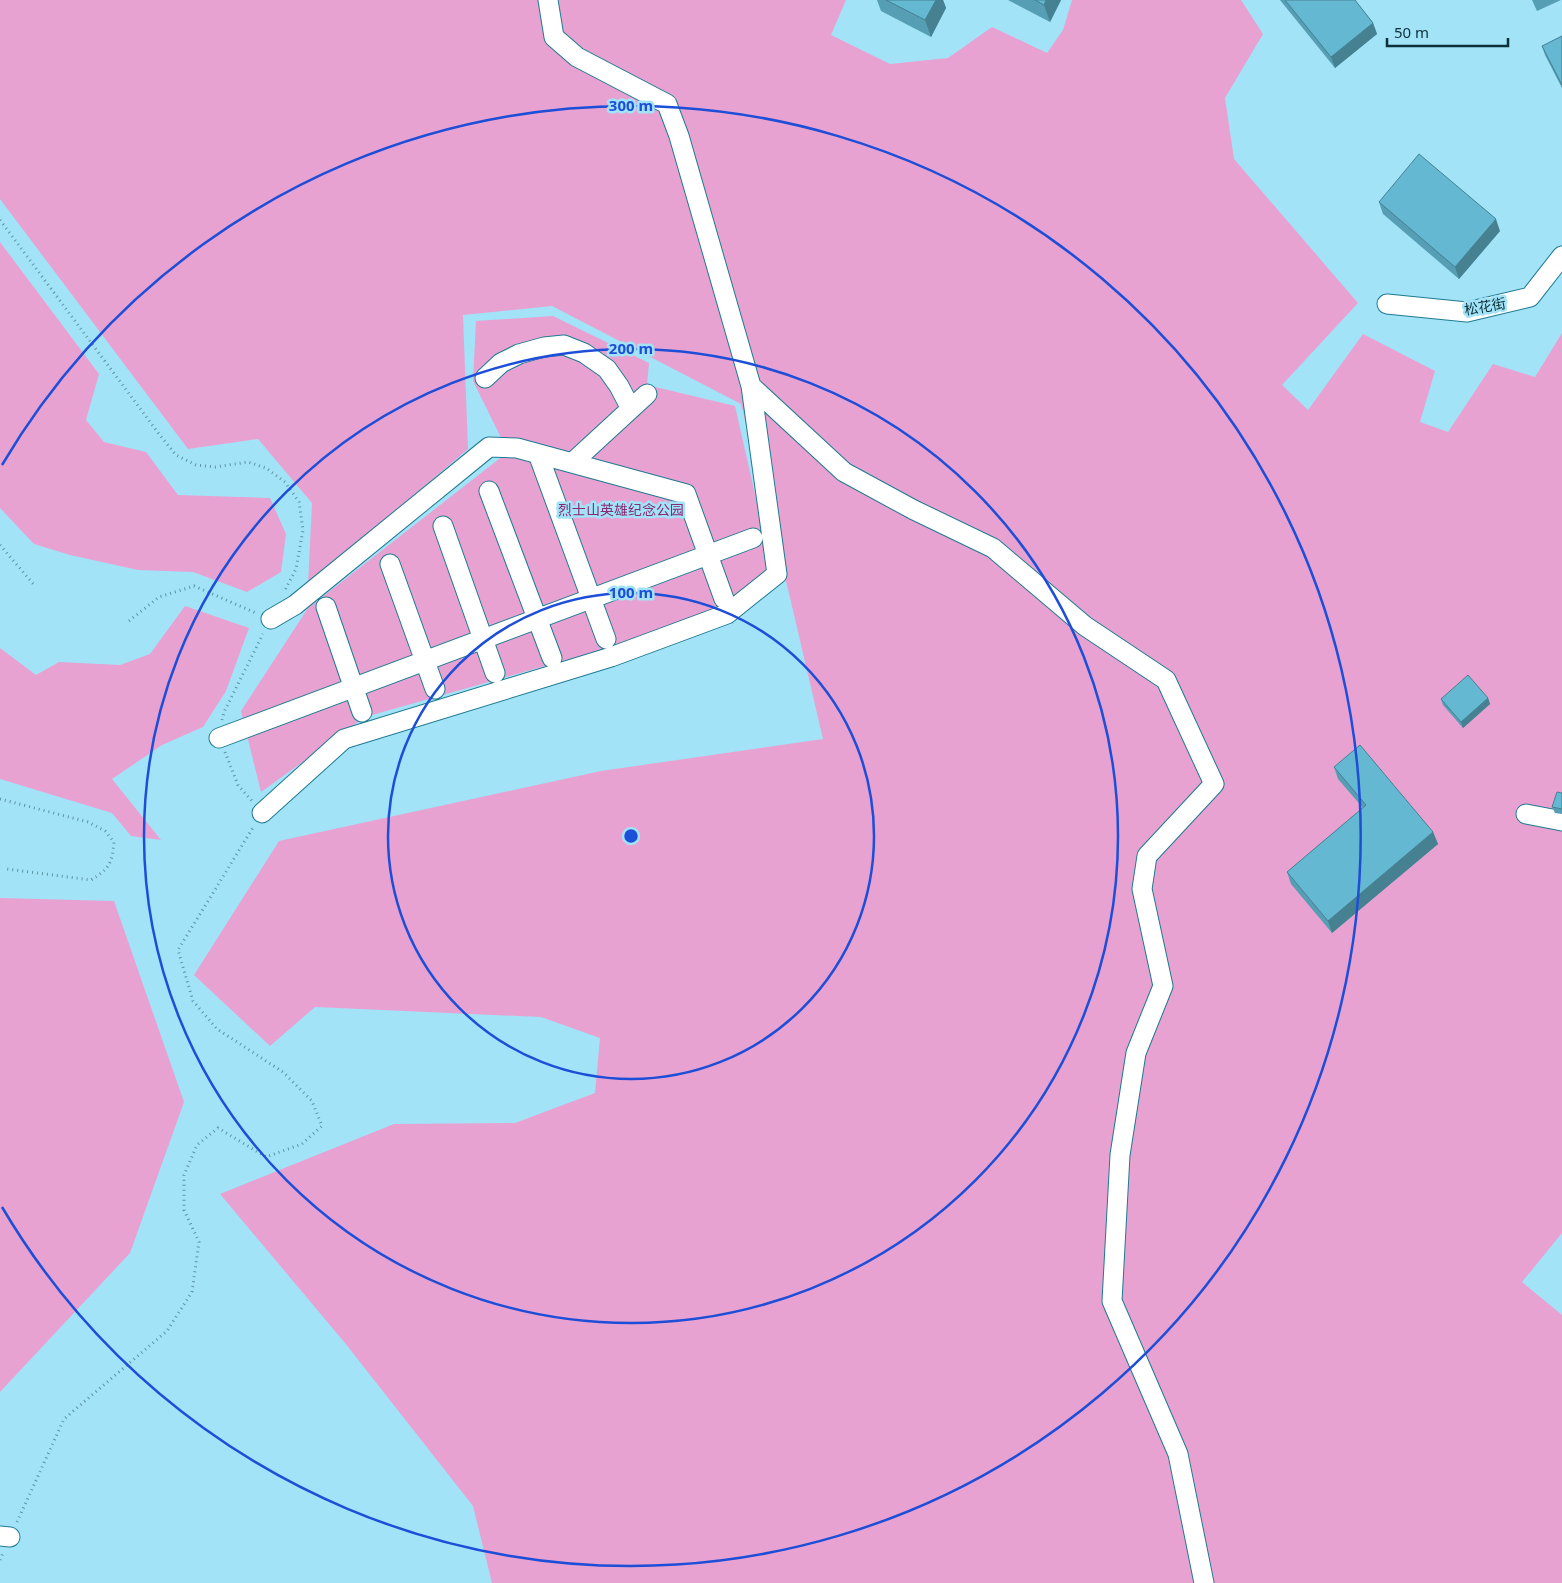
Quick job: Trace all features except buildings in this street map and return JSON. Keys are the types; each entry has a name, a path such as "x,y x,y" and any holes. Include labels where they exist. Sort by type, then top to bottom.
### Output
{"street":[{"path":"262,813 344,739 611,657 727,614 777,574 750,386 679,136 667,104 577,57 565,47 554,37 548,0"},
{"name":"松花街","path":"1387,304 1467,312 1530,297 1562,256"},
{"path":"485,378 501,364 519,354 544,347 564,345 584,353 607,369 619,386 631,409"},
{"path":"750,386 844,472 914,510 994,548 1085,626 1166,680 1214,784 1147,856 1142,889 1163,986 1136,1053 1120,1155 1112,1301 1178,1454 1204,1583"},
{"path":"572,463 647,394"},
{"path":"271,619 295,605 489,447 517,448 686,494 724,598"},
{"path":"538,454 606,639"},
{"path":"489,491 552,658"},
{"path":"443,526 495,673"},
{"path":"218,738 753,538"},
{"path":"390,564 435,689"},
{"path":"326,607 362,712"},
{"path":"1526,814 1562,821"}],"path":[{"path":"0,220 176,455 196,464 215,466 248,462 266,468 285,482 299,502 303,530 296,570 283,594"},
{"path":"0,545 35,586"},
{"path":"0,1560 5,1537 64,1419 167,1331 192,1292 199,1242 184,1210 184,1175 196,1145 218,1128 266,1157 302,1144 322,1126 312,1102 284,1072 217,1029 193,1001 178,950 262,813 238,785 218,738 224,712 271,619 194,586 159,597 129,621"},
{"path":"0,799 88,822 105,831 114,842 112,859 105,871 91,880 6,869"}],"green space":[{"path":"0,0 846,0 831,35 890,64 948,58 992,27 1047,53 1063,30 1072,0 1241,0 1263,34 1225,98 1234,159 1358,303 1282,385 1308,410 1363,334 1435,371 1420,422 1448,432 1493,364 1535,377 1562,333 1562,1233 1522,1282 1562,1315 1562,1583 492,1583 473,1506 345,1343 220,1194 394,1124 515,1123 595,1093 600,1038 541,1017 315,1007 270,1046 194,975 279,841 601,771 823,739 788,589 741,404 552,306 463,315 468,449 308,585 312,503 258,439 188,449 0,199"},
{"path":"0,242 99,374 86,420 104,442 146,452 178,495 270,498 286,534 281,572 247,592 193,572 138,570 70,555 34,544 0,508"},
{"name":"烈士山英雄纪念公园","path":"553,316 649,363 647,385 735,406 772,569 734,601 612,647 365,717 261,792 241,711 308,608 508,452 473,381 476,321"},
{"path":"185,606 249,628 226,691 203,727 162,745 112,779 161,840 131,836 112,813 0,779 0,648 36,675 59,662 120,665 150,654"},
{"path":"0,898 114,901 184,1102 130,1253 0,1392"}]}
